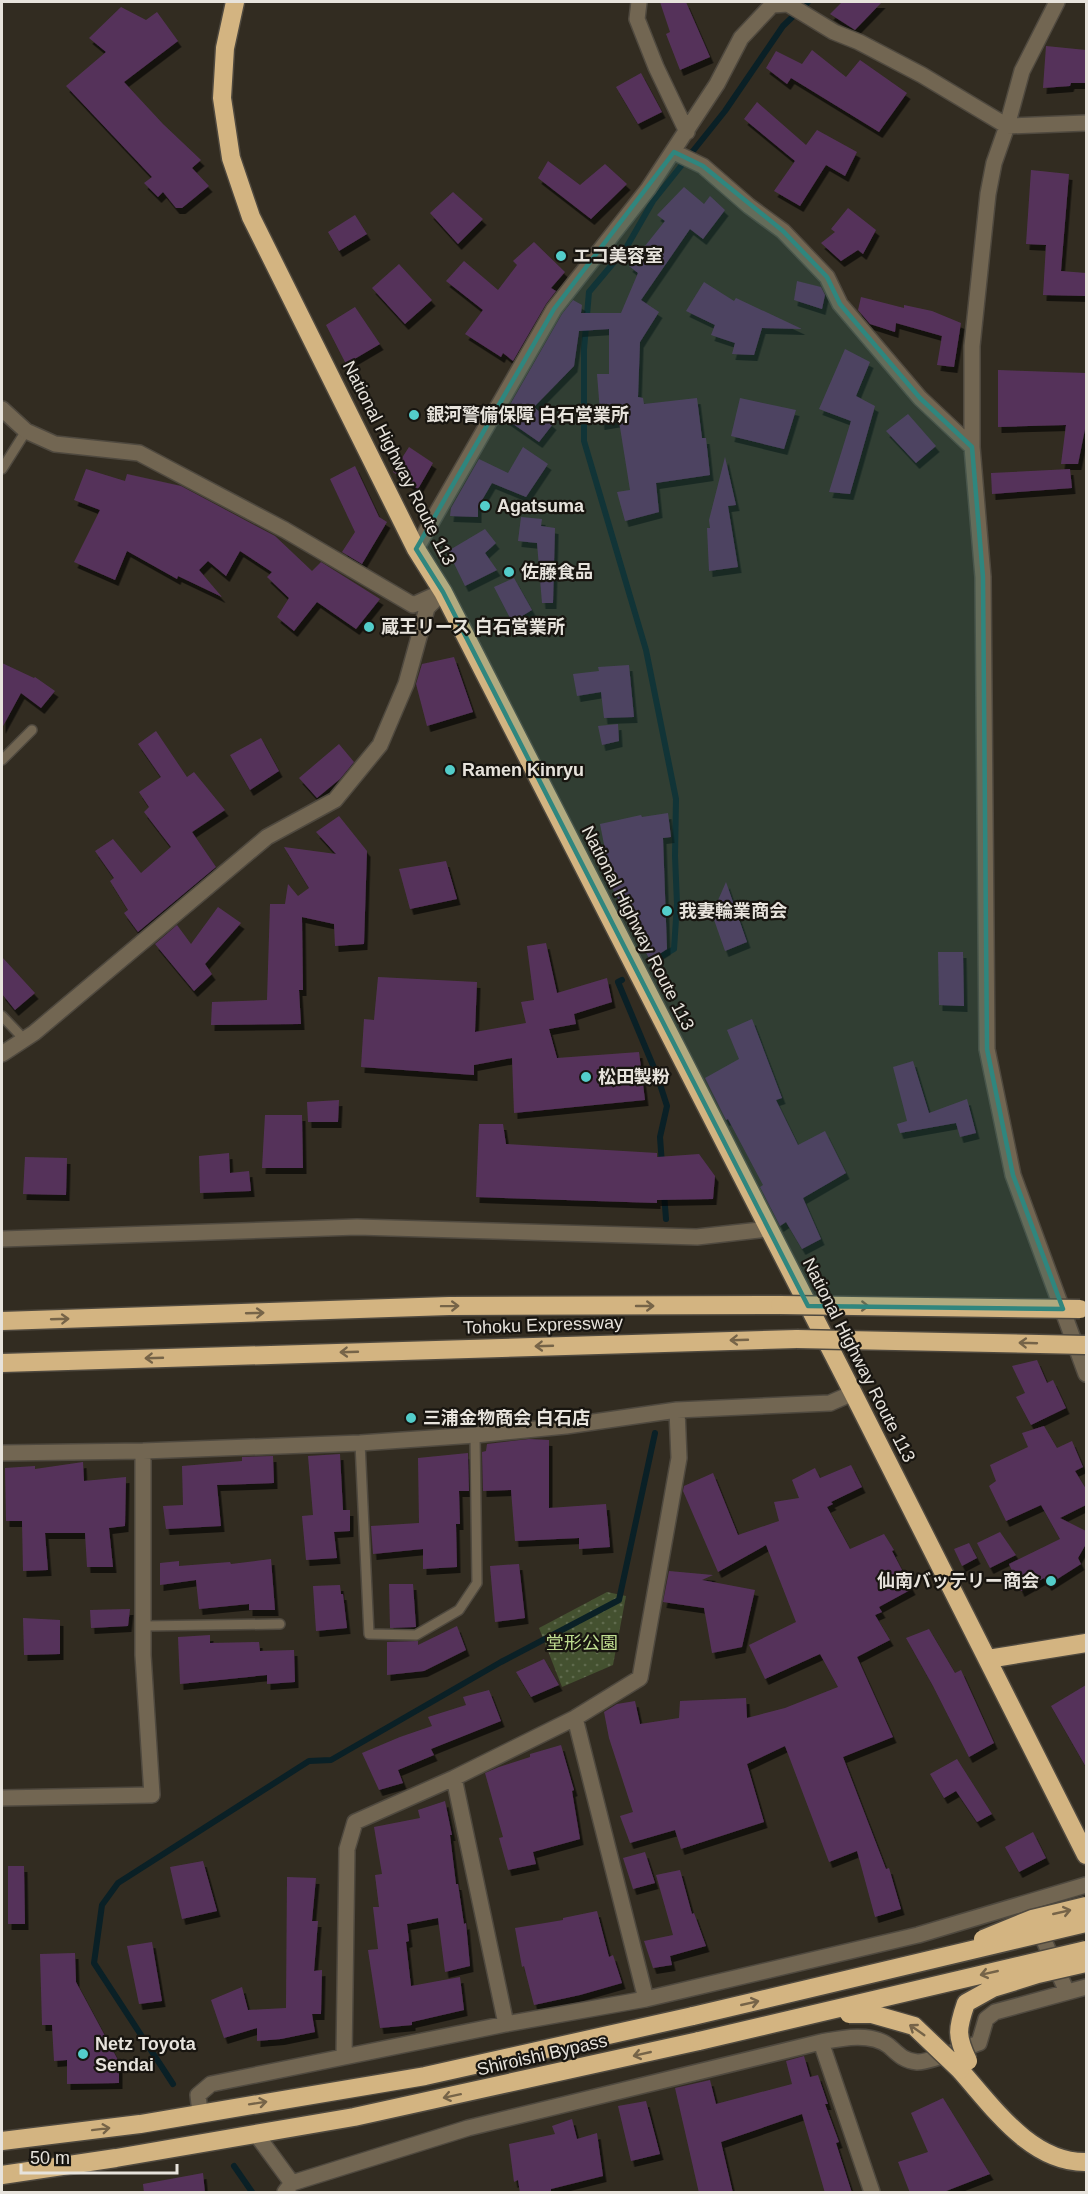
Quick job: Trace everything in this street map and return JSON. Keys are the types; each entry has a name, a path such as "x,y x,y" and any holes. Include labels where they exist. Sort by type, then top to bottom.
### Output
{"highway":[{"name":"National Highway Route 113","path":"235,2 225,48 222,98 231,158 251,217 416,549 443,592 854,1393 1086,1855"},
{"name":"Tohoku Expressway","path":"2,1321 449,1306 780,1305 1086,1310"},
{"name":"Tohoku Expressway","path":"2,1364 797,1339 1086,1345"},
{"path":"988,1659 1086,1642"},
{"path":"929,1961 1032,1919 1086,1906"},
{"name":"Shiroishi Bypass","path":"2,2142 140,2124 425,2076 693,2016 1086,1923"},
{"name":"Shiroishi Bypass","path":"2,2175 354,2117 819,2014 1086,1950"},
{"path":"964,2065 959,2043 959,2023 966,2003 993,1988 1038,1974 1086,1963"},
{"path":"819,2014 872,2014 914,2026 964,2065 988,2102 1015,2132 1047,2153 1086,2162"}],"street":[{"path":"416,549 555,309 648,189 686,157 687,132 656,67 637,19 639,2"},
{"path":"1057,2 1022,71 994,164 988,194 973,334 972,447 983,577 987,1049 1013,1175 1086,1374"},
{"path":"687,132 717,84 741,38 772,5 788,4 834,32 922,75 1007,126 1086,123"},
{"path":"686,157 783,231 827,277 840,304 920,398 972,447"},
{"path":"2,409 27,431 55,444 140,453 285,530 413,604 443,592"},
{"path":"2,1054 24,1039 267,837 335,800 380,745 406,684 427,608 443,592"},
{"path":"2,1239 357,1227 697,1237 768,1229"},
{"path":"2,1453 143,1451 360,1443 475,1435 677,1410 830,1403 854,1393"},
{"path":"344,2057 346,1849 355,1822 454,1778 575,1718 639,1678 679,1458 677,1410"},
{"path":"2,1798 152,1795 144,1655 143,1451"},
{"path":"575,1718 646,1999"},
{"path":"454,1778 506,2025"},
{"path":"200,2113 198,2096 212,2084 646,1999 918,1935 1086,1885"},
{"path":"1027,1903 1067,1992"},
{"path":"256,2134 288,2188 468,2128 845,2037 868,2038 887,2045 901,2058 918,2063 980,2043 986,2019 995,2012 1086,1987"},
{"path":"821,2042 872,2193"}],"lane":[{"path":"2,469 27,431"},
{"path":"2,760 32,730"},
{"path":"2,1016 24,1039"},
{"path":"360,1443 369,1634 416,1635 459,1611 477,1583 475,1435"},
{"path":"144,1626 280,1624"}],"highlighted area":[{"path":"674,152 703,166 783,231 827,277 840,304 920,398 972,447 983,577 987,1049 1013,1175 1063,1309 808,1306 443,592 416,549 554,309"}],"green space":[{"name":"堂形公園","path":"607,1592 626,1596 613,1665 562,1687 539,1628"}],"building":[{"path":"660,2 686,2 710,57 680,70 666,34 670,32"},
{"path":"842,2 882,2 855,30 830,14"},
{"path":"121,7 146,20 157,12 178,41 124,82 201,160 192,168 209,186 182,208 176,208 163,192 158,197 144,183 152,177 66,86 106,52 89,38"},
{"path":"1046,46 1086,50 1086,83 1043,88"},
{"path":"812,50 846,77 860,60 907,93 879,132 791,78 787,84 766,68 776,51 802,64"},
{"path":"641,73 662,112 638,124 616,87"},
{"path":"757,102 806,145 817,130 857,152 845,176 826,165 800,206 774,191 795,161 744,119"},
{"path":"548,161 580,185 605,164 627,184 591,219 538,178"},
{"path":"1031,170 1069,174 1061,271 1086,273 1086,296 1043,295 1046,245 1026,244"},
{"path":"684,187 704,204 710,196 725,210 703,239 690,229 641,300 659,312 640,342 638,397 643,398 644,404 697,398 702,438 706,438 710,475 656,483 659,512 625,521 617,492 630,490 619,421 601,424 597,374 609,374 609,329 579,331 574,366 534,407 553,424 539,442 503,417 562,314 573,300 582,305 581,313 621,313 638,273 629,266 665,221 657,215"},
{"path":"453,192 483,219 458,244 430,213"},
{"path":"848,208 876,230 863,254 858,250 841,261 821,243 835,232 831,229"},
{"path":"355,215 367,234 339,251 328,232"},
{"path":"534,242 565,272 551,288 556,291 513,361 503,353 501,357 465,334 483,310 446,281 464,261 498,290 517,265 513,261"},
{"path":"399,264 432,300 405,324 372,288"},
{"path":"797,281 821,287 825,295 822,309 794,300"},
{"path":"704,282 734,301 736,298 802,329 762,328 754,355 732,354 735,343 711,335 715,325 686,311"},
{"path":"861,297 904,308 904,305 932,311 961,323 954,367 937,365 942,336 896,323 895,332 870,324 858,310"},
{"path":"355,307 380,344 346,364 326,325"},
{"path":"845,349 870,362 856,396 875,406 850,494 829,492 851,421 819,409"},
{"path":"998,370 1086,373 1086,424 1078,464 1061,464 1066,425 998,427"},
{"path":"740,398 796,410 784,449 731,436"},
{"path":"908,414 936,446 916,463 886,431"},
{"path":"409,447 433,463 418,489 393,472"},
{"path":"523,447 548,464 526,497 492,483 478,507 478,517 450,516 451,508 479,459 508,473"},
{"path":"725,457 736,505 728,506 738,567 709,571 707,528 710,528 709,520"},
{"path":"355,466 379,517 387,522 362,564 342,552 355,532 330,479"},
{"path":"86,469 125,481 127,474 181,486 275,536 312,571 321,562 380,599 356,629 317,602 294,631 277,617 289,598 267,577 272,572 240,551 226,576 208,561 199,570 222,597 178,576 177,579 127,551 115,580 74,562 100,510 74,500"},
{"path":"1070,469 1072,488 992,494 991,473"},
{"path":"521,517 542,519 541,526 555,528 553,603 542,603 537,543 518,541"},
{"path":"485,529 496,543 485,553 497,570 465,586 448,551"},
{"path":"514,578 532,610 512,622 494,587"},
{"path":"454,657 473,712 427,726 416,684 422,664"},
{"path":"2,663 35,677 55,691 41,708 21,693 2,728"},
{"path":"629,665 634,717 604,718 601,692 577,696 573,674 599,671 598,667"},
{"path":"618,724 619,741 602,745 598,726"},
{"path":"156,731 187,777 194,772 225,810 192,832 216,867 138,932 124,913 128,910 110,881 114,878 95,851 113,839 141,873 171,847 144,812 149,807 139,792 161,777 138,744"},
{"path":"261,738 279,771 250,790 230,755"},
{"path":"339,744 354,762 340,779 317,798 299,778"},
{"path":"668,813 671,837 663,838 667,949 650,960 613,890 600,824 641,815 642,817"},
{"path":"339,816 367,851 364,944 335,946 334,924 302,917 303,990 299,990 301,1024 211,1025 212,1002 267,1000 270,904 285,904 288,884 298,896 309,888 284,847 336,854 316,832"},
{"path":"446,861 457,899 410,909 399,869"},
{"path":"726,882 747,942 725,951 712,914"},
{"path":"218,907 241,923 205,964 212,974 194,991 155,944 177,925 191,944"},
{"path":"546,943 557,993 607,978 612,1002 574,1014 576,1024 549,1029 557,1058 639,1052 645,1100 514,1113 512,1058 474,1065 474,1075 361,1067 364,1019 374,1020 378,977 477,982 475,1032 526,1023 521,1002 534,1000 527,946"},
{"path":"938,952 963,952 964,1006 939,1005"},
{"path":"2,957 35,993 15,1010 2,994"},
{"path":"752,1019 782,1098 776,1100 798,1145 825,1131 846,1173 803,1198 821,1239 802,1249 786,1222 780,1226 760,1187 763,1185 705,1078 739,1059 727,1030"},
{"path":"913,1061 929,1113 967,1099 976,1133 960,1137 956,1123 900,1133 897,1124 907,1121 893,1067"},
{"path":"339,1100 338,1122 308,1122 307,1102"},
{"path":"265,1115 302,1115 303,1168 262,1168"},
{"path":"479,1124 503,1124 506,1144 657,1153 657,1157 699,1154 715,1176 713,1199 657,1200 657,1203 476,1197"},
{"path":"229,1153 230,1173 249,1171 251,1191 200,1193 199,1156"},
{"path":"25,1157 67,1158 66,1195 23,1194"},
{"path":"1037,1360 1047,1383 1053,1380 1066,1408 1031,1425 1016,1397 1025,1393 1012,1366"},
{"path":"1044,1426 1057,1448 1072,1441 1083,1467 1075,1471 1086,1489 1086,1505 1060,1518 1086,1531 1086,1544 1078,1558 1081,1564 1048,1585 1044,1578 1021,1591 1009,1564 1060,1539 1041,1505 1006,1521 989,1486 996,1481 990,1465 1028,1447 1022,1433"},
{"path":"529,1439 549,1440 549,1508 606,1504 610,1547 579,1549 579,1538 515,1541 511,1490 483,1491 482,1452 486,1451 487,1444"},
{"path":"468,1453 469,1491 459,1491 460,1524 456,1524 457,1567 423,1569 423,1549 373,1554 371,1526 419,1523 418,1458"},
{"path":"340,1454 343,1510 350,1510 350,1531 334,1532 337,1558 306,1560 302,1516 313,1515 308,1456"},
{"path":"273,1456 274,1483 217,1485 221,1526 166,1529 163,1506 183,1505 182,1466 242,1461 242,1457"},
{"path":"83,1462 84,1481 126,1477 125,1526 109,1528 113,1567 87,1567 85,1533 45,1533 48,1570 23,1571 22,1521 6,1521 5,1468 35,1466 35,1469"},
{"path":"851,1465 862,1487 831,1502 833,1504 827,1507 850,1549 884,1534 912,1589 879,1607 882,1612 875,1615 890,1640 857,1657 893,1737 843,1757 886,1869 889,1868 901,1909 875,1917 857,1851 829,1862 785,1746 747,1764 764,1822 681,1849 675,1830 630,1843 620,1816 633,1812 609,1738 604,1712 617,1704 635,1701 640,1724 679,1718 680,1701 746,1698 747,1718 785,1708 838,1687 820,1654 765,1679 749,1645 796,1622 766,1545 718,1572 683,1491 684,1486 713,1473 738,1535 779,1521 774,1502 799,1498 792,1480 815,1468 820,1478"},
{"path":"1000,1532 1016,1555 990,1568 977,1543"},
{"path":"969,1543 977,1558 962,1566 954,1549"},
{"path":"271,1559 275,1610 249,1610 249,1604 199,1609 196,1580 160,1585 160,1563 179,1561 179,1566 230,1562 231,1564"},
{"path":"519,1564 525,1618 495,1622 490,1566"},
{"path":"669,1571 713,1575 702,1580 755,1590 742,1647 712,1653 704,1608 663,1602"},
{"path":"389,1584 413,1584 416,1627 390,1628"},
{"path":"340,1585 347,1628 316,1631 313,1586"},
{"path":"130,1609 128,1626 91,1628 90,1610"},
{"path":"23,1618 60,1620 60,1654 24,1655"},
{"path":"457,1626 466,1650 424,1671 387,1675 387,1642 418,1641 418,1645"},
{"path":"929,1629 955,1673 961,1670 994,1743 969,1757 906,1638"},
{"path":"210,1635 210,1643 259,1642 260,1651 294,1650 295,1682 267,1684 267,1675 180,1684 178,1637"},
{"path":"544,1659 559,1685 531,1697 516,1672"},
{"path":"1086,1685 1086,1767 1051,1706"},
{"path":"489,1690 501,1721 431,1749 434,1755 398,1770 403,1783 379,1790 362,1753 432,1726 428,1717 466,1705 463,1697"},
{"path":"561,1745 574,1790 572,1791 580,1839 533,1852 536,1864 508,1870 499,1838 503,1837 485,1773 530,1757 530,1754"},
{"path":"957,1759 992,1814 977,1822 956,1791 944,1798 930,1774"},
{"path":"445,1801 452,1835 450,1835 456,1884 458,1884 464,1924 466,1923 470,1966 445,1972 438,1918 407,1924 409,1941 406,1942 411,1986 460,1977 464,2010 412,2022 412,2025 380,2028 368,1950 378,1949 373,1907 379,1907 375,1875 382,1874 374,1827 420,1818 418,1810"},
{"path":"1033,1832 1046,1858 1019,1872 1005,1847"},
{"path":"645,1852 655,1883 633,1889 623,1858"},
{"path":"203,1861 217,1911 182,1919 170,1867"},
{"path":"8,1866 24,1866 25,1924 8,1924"},
{"path":"680,1870 692,1914 694,1913 706,1946 670,1956 672,1965 653,1968 644,1941 673,1935 656,1875"},
{"path":"287,1877 316,1878 312,1921 318,1921 314,1971 322,1970 321,2014 312,2014 315,2032 257,2041 257,2028 224,2038 211,2000 242,1987 248,2010 286,2008"},
{"path":"597,1911 609,1957 613,1955 622,1983 534,2005 524,1966 522,1967 515,1928 563,1920 563,1918"},
{"path":"152,1942 162,2001 139,2004 127,1946"},
{"path":"75,1953 76,1982 119,2062 119,2083 67,2084 67,2060 54,2061 52,2025 42,2025 40,1954"},
{"path":"804,2056 810,2077 818,2075 852,2193 825,2193 802,2114 721,2142 733,2193 699,2193 675,2088 710,2080 716,2104 792,2084 786,2061"},
{"path":"943,2098 990,2174 941,2193 910,2193 898,2162 928,2152 911,2113"},
{"path":"646,2101 660,2154 631,2161 618,2106"},
{"path":"572,2119 577,2139 597,2133 603,2176 551,2189 551,2193 520,2193 518,2180 514,2182 509,2144 555,2134 552,2126"},
{"path":"203,2173 205,2193 144,2193 143,2184"}],"waterway":[{"path":"657,959 674,949 677,904 676,799 646,650 584,441 584,349 589,292 626,248 653,201 725,111 783,26 808,2"},
{"path":"622,980 618,982 657,1075 667,1106 660,1137 662,1165"},
{"path":"664,1193 666,1219"},
{"path":"173,2084 94,1963 102,1905 118,1883 309,1761 331,1760 501,1662 619,1600 655,1433"},
{"path":"234,2166 252,2192"}],"place":[{"name":"エコ美容室","path":"561,256"},
{"name":"銀河警備保障 白石営業所","path":"414,415"},
{"name":"Agatsuma","path":"485,506"},
{"name":"佐藤食品","path":"509,572"},
{"name":"蔵王リース 白石営業所","path":"369,627"},
{"name":"Ramen Kinryu","path":"450,770"},
{"name":"我妻輪業商会","path":"667,911"},
{"name":"松田製粉","path":"586,1077"},
{"name":"三浦金物商会 白石店","path":"411,1418"},
{"name":"仙南バッテリー商会","path":"1051,1581"},
{"name":"Netz Toyota Sendai","path":"83,2054"}]}
